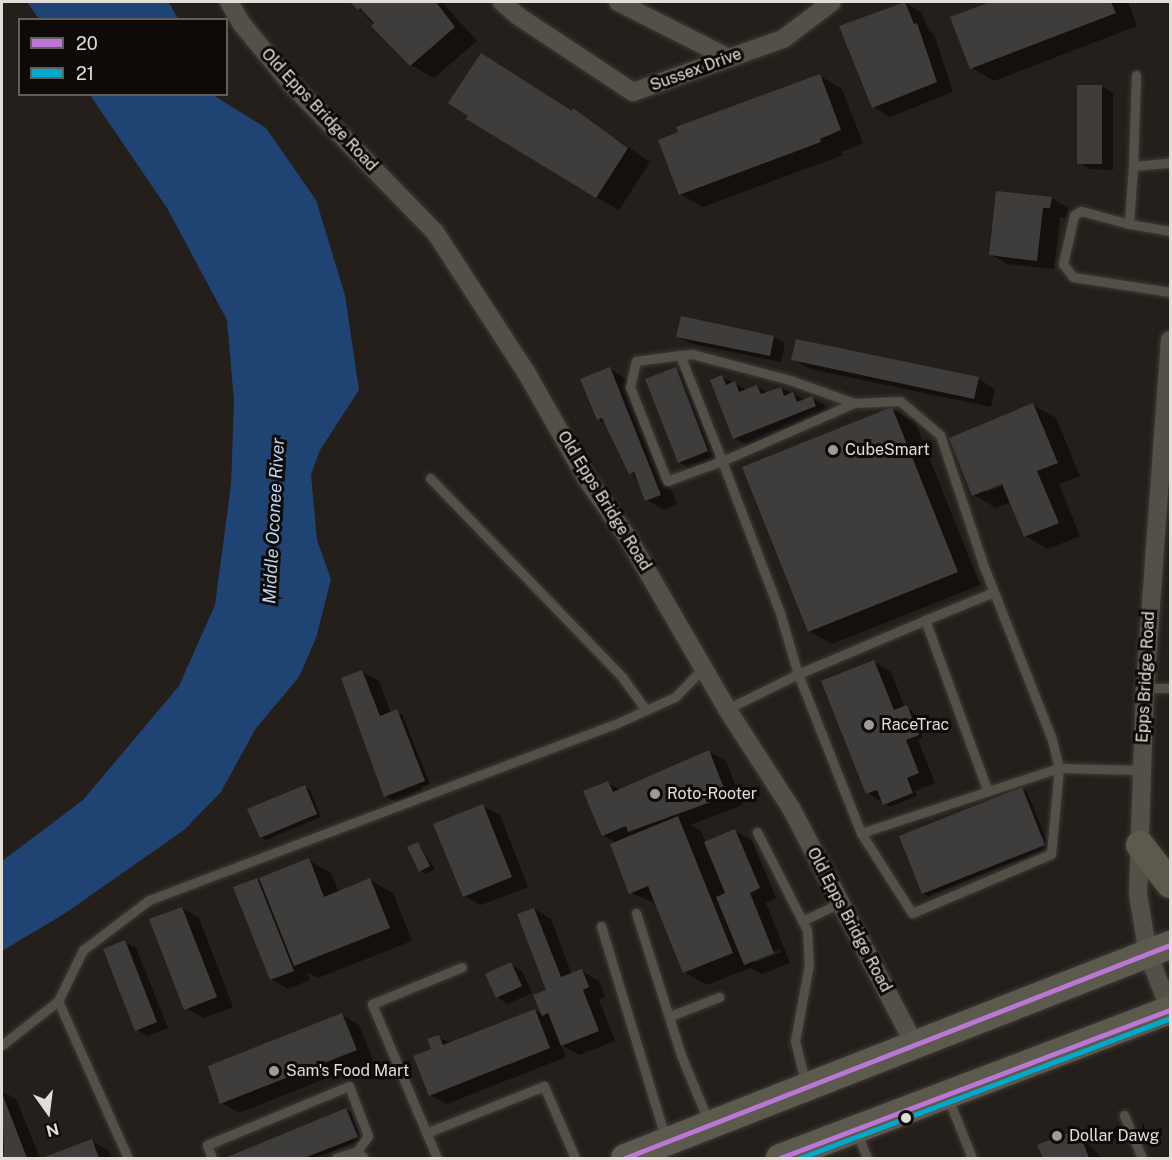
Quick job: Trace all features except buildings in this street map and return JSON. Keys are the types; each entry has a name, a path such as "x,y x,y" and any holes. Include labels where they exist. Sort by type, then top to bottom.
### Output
{"main road":[{"path":"1140,845 1170,884"},
{"path":"625,1158 1159,950"},
{"path":"780,1158 946,1093 1170,1010"}],"street":[{"name":"Old Epps Bridge Road","path":"230,2 241,23 292,86 435,232 526,372 586,478 628,538 705,666 728,709 792,810 915,1045"},
{"name":"Sussex Drive","path":"502,2 518,16 633,92 783,39 832,2"},
{"path":"618,2 729,58"},
{"name":"Epps Bridge Road","path":"1170,340 1164,507 1145,688 1138,894 1159,950 1170,1010"}],"lane":[{"path":"1129,225 1136,75"},
{"path":"1133,166 1170,163"},
{"path":"1170,231 1129,225 1081,211 1074,215 1063,264 1072,277 1170,292"},
{"path":"680,355 722,461 780,613 798,674 861,833 912,913 1052,854 1059,768 1051,737 994,592 940,435 900,400 854,403 722,461 667,482 630,387 636,361 680,355 692,354 790,380 854,403"},
{"path":"430,478 622,677 646,710"},
{"path":"728,709 798,674 994,592"},
{"path":"925,620 987,789"},
{"path":"2,1045 58,1001 83,950 149,900 675,698 705,666"},
{"path":"1145,688 1170,688"},
{"path":"861,833 987,789 1059,768 1141,770"},
{"path":"757,832 802,921 809,964 795,1041 807,1087"},
{"path":"802,921 840,903"},
{"path":"636,913 681,1055 710,1125"},
{"path":"601,926 666,1142"},
{"path":"437,1158 372,1004 462,967"},
{"path":"670,1016 719,997"},
{"path":"58,1001 128,1158"},
{"path":"212,1158 207,1145 349,1086 368,1136 357,1150 336,1158"},
{"path":"426,1133 544,1086 575,1158"},
{"path":"946,1093 972,1158"},
{"path":"1124,1115 1142,1158"},
{"path":"855,1128 867,1158"},
{"path":"357,1150 364,1158"}],"water":[{"path":"27,2 169,2 177,18 38,18"},
{"name":"Middle Oconee River","path":"91,96 215,96 266,128 316,200 345,295 359,390 320,450 311,475 317,540 331,579 316,638 299,677 256,728 221,792 184,830 64,914 2,951 2,861 83,800 179,686 215,605 231,485 234,401 227,320 167,208"}],"transit line":[{"name":"20","path":"625,1158 1170,945"},
{"name":"20","path":"780,1158 1170,1010"},
{"name":"21","path":"800,1158 1170,1018"}],"place":[{"name":"CubeSmart","path":"833,450"},
{"name":"RaceTrac","path":"869,725"},
{"name":"Roto-Rooter","path":"655,794"},
{"name":"Sam's Food Mart","path":"274,1071"},
{"name":"Dollar Dawg","path":"1057,1136"}]}
